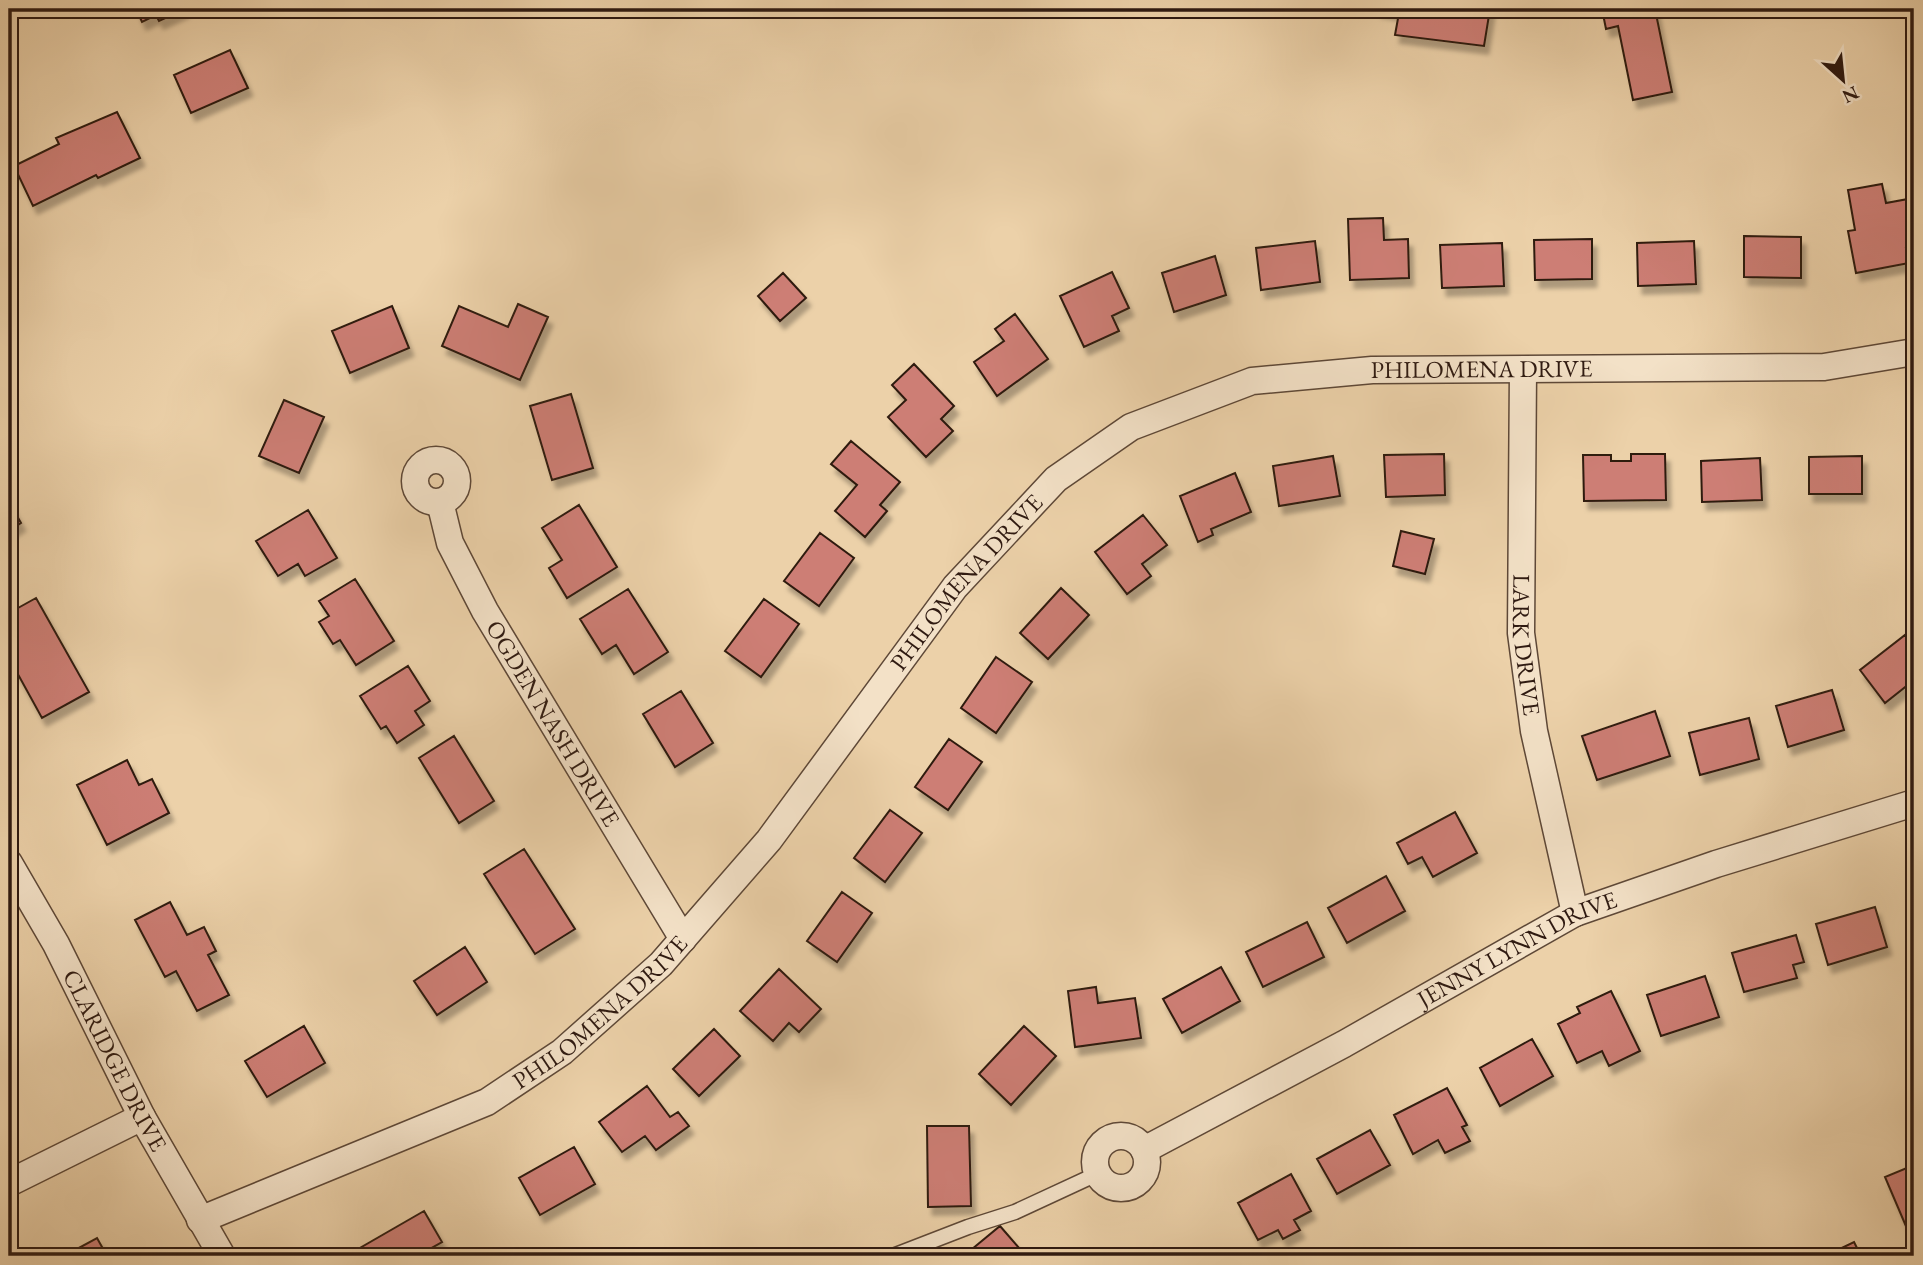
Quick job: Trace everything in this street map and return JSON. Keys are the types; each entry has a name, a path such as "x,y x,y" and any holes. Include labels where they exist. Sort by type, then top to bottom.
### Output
{"street":[{"name":"PHILOMENA DRIVE","path":"200,1220 487,1102 562,1052 661,964 769,840 955,587 1056,479 1131,428 1252,381 1372,370 1824,367 1914,352"},
{"name":"LARK DRIVE","path":"1523,370 1521,633 1534,731 1575,913"},
{"name":"OGDEN NASH DRIVE","path":"440,502 450,543 485,611 683,939"},
{"name":"JENNY LYNN DRIVE","path":"1144,1150 1344,1044 1575,913 1716,864 1914,803"},
{"name":"CLARIDGE DRIVE","path":"9,863 56,944 142,1117 222,1256"},
{"path":"9,1183 142,1117"},
{"path":"1128,1137 1144,1150 1146,1169 1141,1179 1133,1185 1113,1187 1097,1174 1096,1154 1100,1145 1108,1139 1128,1137"}],"lane":[{"path":"893,1256 1014,1212 1097,1174"}],"building":[{"path":"136,9 185,9 159,21 156,15 142,22"},
{"path":"1376,9 1490,9 1484,46 1395,35 1399,13"},
{"path":"1602,9 1655,9 1672,92 1633,100 1618,26 1606,29"},
{"path":"230,50 248,88 191,113 174,75"},
{"path":"117,112 140,158 98,178 96,175 33,206 14,166 59,144 56,138"},
{"path":"1882,184 1886,203 1908,199 1914,247 1906,248 1909,263 1856,273 1848,231 1855,230 1848,190"},
{"path":"1383,218 1384,240 1408,239 1409,278 1350,280 1348,219"},
{"path":"1744,236 1801,237 1801,278 1744,277"},
{"path":"1592,239 1592,279 1535,280 1534,240"},
{"path":"1315,241 1320,282 1261,290 1256,248"},
{"path":"1694,241 1696,284 1638,286 1637,243"},
{"path":"1502,243 1504,286 1442,288 1440,245"},
{"path":"1215,256 1226,295 1174,312 1162,273"},
{"path":"1112,272 1129,308 1112,316 1119,331 1084,347 1060,296"},
{"path":"783,273 806,298 780,321 758,296"},
{"path":"518,304 548,317 520,380 442,346 459,306 508,327"},
{"path":"392,306 409,348 350,373 332,331"},
{"path":"1015,314 1048,359 997,396 974,362 1004,341 995,329"},
{"path":"914,364 954,406 941,419 953,431 926,457 888,417 906,400 892,385"},
{"path":"571,394 593,468 552,480 530,406"},
{"path":"284,400 324,417 299,473 259,456"},
{"path":"851,441 900,482 880,505 887,511 865,537 835,511 857,485 831,464"},
{"path":"1444,454 1445,495 1386,497 1384,455"},
{"path":"1631,454 1665,454 1666,500 1584,501 1583,455 1611,455 1611,461 1631,461"},
{"path":"1333,456 1340,496 1279,506 1273,466"},
{"path":"1862,456 1862,494 1809,494 1809,457"},
{"path":"1760,458 1762,500 1702,502 1701,461"},
{"path":"1235,473 1251,512 1211,529 1213,535 1198,542 1180,496"},
{"path":"9,502 21,523 9,531"},
{"path":"579,505 617,567 567,598 549,568 562,560 542,528"},
{"path":"308,510 337,558 305,576 298,564 278,576 256,541"},
{"path":"1143,515 1167,545 1142,564 1151,576 1127,594 1095,552"},
{"path":"1401,531 1434,539 1425,574 1393,566"},
{"path":"820,533 854,558 819,606 784,581"},
{"path":"355,579 394,641 356,665 340,640 333,644 319,622 329,616 319,601"},
{"path":"1061,588 1089,615 1048,659 1020,633"},
{"path":"628,589 668,652 634,674 616,645 602,654 580,619"},
{"path":"36,598 89,692 42,718 9,658 9,613"},
{"path":"764,599 799,624 761,677 725,651"},
{"path":"1905,635 1914,647 1914,680 1885,703 1860,670"},
{"path":"996,657 1032,682 996,733 961,708"},
{"path":"408,666 430,701 415,711 424,725 397,743 386,726 381,729 360,696"},
{"path":"1832,690 1844,730 1788,747 1776,706"},
{"path":"681,691 713,743 675,767 643,714"},
{"path":"1655,711 1670,756 1597,780 1582,736"},
{"path":"1749,718 1759,759 1700,775 1689,733"},
{"path":"454,736 494,801 459,823 419,758"},
{"path":"949,739 982,762 948,810 915,787"},
{"path":"127,760 139,785 152,779 169,813 107,845 77,785"},
{"path":"890,810 922,833 885,882 854,858"},
{"path":"1455,812 1477,853 1433,877 1422,857 1408,864 1397,843"},
{"path":"524,849 575,929 535,954 484,874"},
{"path":"1386,876 1405,911 1347,943 1328,908"},
{"path":"842,892 872,913 837,962 807,941"},
{"path":"170,902 187,935 204,927 216,951 208,955 229,995 197,1011 176,971 165,977 135,920"},
{"path":"1875,907 1887,947 1828,965 1816,924"},
{"path":"1307,922 1324,957 1263,987 1246,952"},
{"path":"1796,935 1804,962 1793,965 1797,978 1744,992 1732,953"},
{"path":"465,947 487,982 437,1015 414,981"},
{"path":"1221,967 1240,1001 1182,1033 1163,999"},
{"path":"779,969 821,1009 799,1032 789,1023 773,1041 740,1011"},
{"path":"1705,976 1719,1017 1661,1036 1647,995"},
{"path":"1096,987 1098,1003 1135,998 1141,1038 1075,1047 1068,991"},
{"path":"1611,991 1640,1051 1609,1066 1602,1051 1577,1063 1558,1024 1580,1013 1577,1007"},
{"path":"304,1026 325,1063 267,1097 245,1061"},
{"path":"1024,1026 1056,1056 1011,1105 979,1074"},
{"path":"714,1029 740,1056 699,1096 673,1069"},
{"path":"1532,1039 1553,1076 1500,1106 1480,1068"},
{"path":"647,1086 670,1117 678,1112 689,1126 656,1150 645,1136 622,1152 599,1122"},
{"path":"1447,1088 1467,1125 1462,1127 1470,1141 1445,1153 1438,1140 1413,1154 1394,1115"},
{"path":"927,1126 969,1126 971,1206 928,1207"},
{"path":"1370,1130 1390,1165 1337,1194 1317,1159"},
{"path":"574,1147 595,1184 540,1215 519,1178"},
{"path":"1914,1165 1914,1245 1885,1177"},
{"path":"1291,1174 1311,1211 1294,1220 1300,1230 1283,1239 1278,1230 1258,1240 1238,1203"},
{"path":"424,1211 442,1242 417,1256 346,1256"},
{"path":"1000,1226 1026,1256 966,1254"},
{"path":"97,1238 107,1256 64,1256"},
{"path":"1854,1242 1861,1256 1825,1256"}]}
